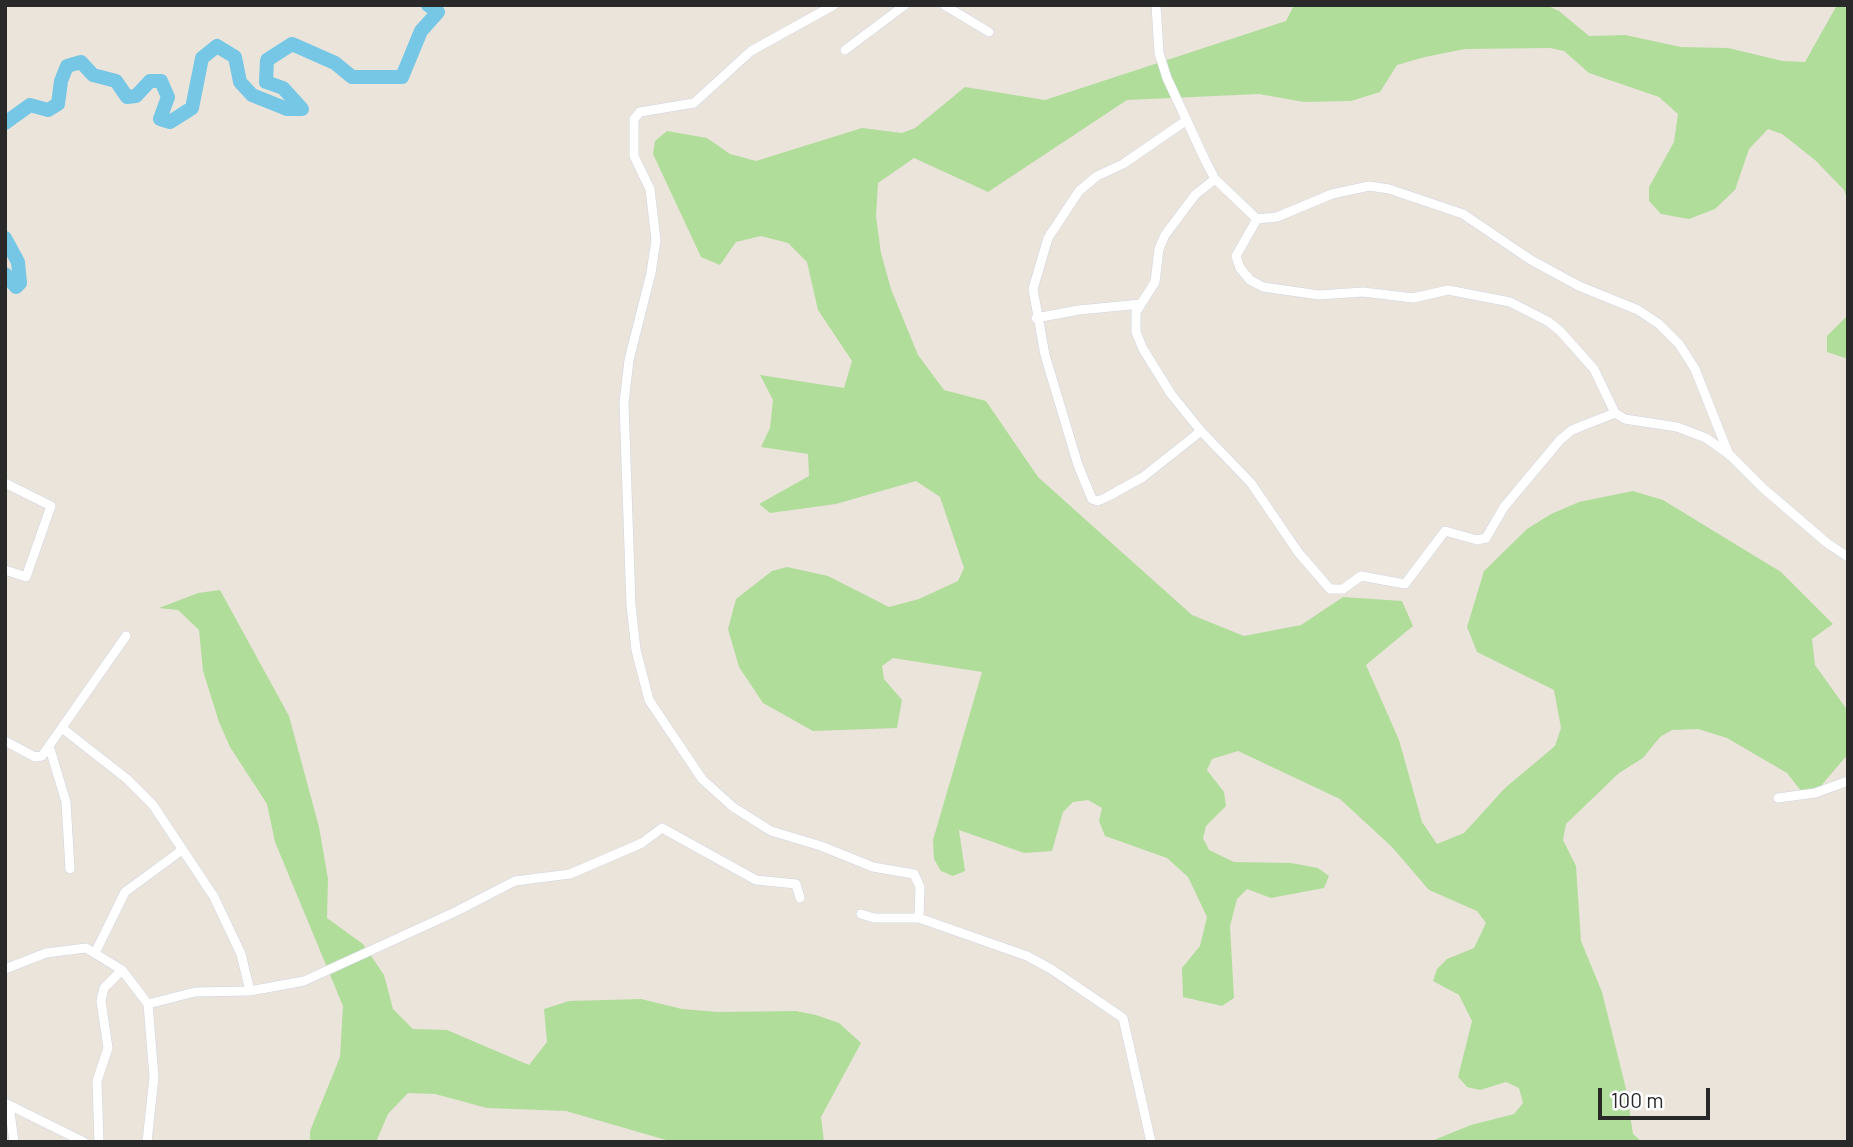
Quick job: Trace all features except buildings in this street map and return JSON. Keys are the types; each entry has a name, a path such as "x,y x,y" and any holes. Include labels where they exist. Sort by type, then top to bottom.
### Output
{"street":[{"path":"834,5 751,51 694,103 640,112 634,119 634,156 650,189 656,240 651,273 629,359 624,403 631,605 636,650 649,700 702,779 733,807 771,831 821,846 873,867 914,874 920,887 919,918"},
{"path":"845,50 905,5"},
{"path":"944,5 989,32"},
{"path":"1156,5 1158,52 1187,120 1215,179 1257,219 1277,217 1332,194 1370,186 1389,189 1463,214 1531,260 1579,286 1638,310 1660,324 1679,344 1695,369 1730,455"},
{"path":"1187,120 1123,164 1097,176 1064,210 1048,238 1032,289 1036,318 1078,465 1093,499 1098,501 1143,477 1201,431"},
{"path":"1215,179 1195,195 1165,235 1159,249 1155,282 1134,322 1143,349 1171,394 1201,431 1251,483 1298,552 1330,589 1337,590 1361,576 1405,584 1445,531 1477,540 1486,538 1504,507 1560,440 1572,430 1615,413"},
{"path":"1257,219 1236,256 1240,268 1250,280 1263,287 1319,295 1363,292 1413,298 1448,290 1503,299 1549,321 1560,331 1594,369 1615,413 1625,419 1687,431 1706,438 1730,455 1764,489 1848,557"},
{"path":"1036,318 1079,310 1142,304"},
{"path":"5,483 51,506 26,577 5,570"},
{"path":"5,741 35,757 42,756 50,749 127,636"},
{"path":"62,728 127,779 153,806 214,897 241,954 250,991"},
{"path":"50,749 66,802 70,869"},
{"path":"1778,798 1815,793 1848,782"},
{"path":"148,1004 195,992 250,991 304,981 455,912 515,881 570,874 642,843 662,828 757,880 796,884 800,898"},
{"path":"95,953 125,892 182,850"},
{"path":"861,914 874,918 919,918 1027,956 1051,969 1123,1018 1151,1142"},
{"path":"5,969 65,949 86,948 122,970 148,1004 154,1077 146,1142"},
{"path":"99,1142 97,1081 108,1048 101,1002 104,988 122,970"},
{"path":"7,1104 14,1142"},
{"path":"7,1104 84,1142"}],"green space":[{"path":"1294,5 1546,5 1559,11 1589,36 1625,35 1681,47 1728,48 1783,61 1805,62 1837,5 1848,8 1848,201 1844,190 1815,160 1782,134 1768,129 1749,149 1735,190 1715,209 1689,219 1661,214 1649,201 1649,187 1674,142 1678,114 1659,97 1589,73 1564,51 1550,48 1465,49 1425,57 1397,65 1380,92 1351,101 1304,102 1259,94 1127,100 988,192 914,158 878,183 876,216 881,253 891,289 918,355 944,390 986,401 1038,477 1192,615 1244,636 1301,625 1343,597 1402,601 1413,626 1366,665 1399,740 1422,822 1437,844 1464,833 1505,788 1555,746 1561,728 1554,690 1477,652 1467,627 1484,571 1527,529 1551,514 1579,502 1633,491 1663,500 1781,572 1833,624 1812,639 1815,665 1848,711 1848,754 1815,793 1805,796 1787,773 1727,738 1698,729 1672,730 1660,737 1643,758 1619,773 1566,824 1563,840 1576,866 1581,941 1602,992 1627,1093 1633,1134 1642,1142 1429,1142 1471,1125 1514,1114 1523,1103 1519,1088 1506,1082 1480,1090 1467,1087 1458,1077 1472,1021 1459,995 1433,981 1437,969 1447,959 1474,948 1486,923 1477,911 1429,890 1392,847 1340,799 1238,751 1212,759 1207,770 1224,792 1226,806 1206,826 1203,838 1209,850 1234,862 1291,863 1318,868 1329,876 1324,888 1271,898 1247,889 1237,899 1230,926 1234,998 1222,1006 1183,997 1182,968 1200,946 1207,917 1188,877 1167,858 1105,836 1099,821 1102,808 1088,800 1073,802 1063,812 1052,851 1024,853 959,830 965,871 953,876 941,871 934,859 933,840 982,672 893,658 882,666 884,679 902,700 897,728 813,731 763,703 739,667 728,629 736,599 772,571 787,567 828,576 889,607 919,599 958,581 964,568 940,497 916,481 836,504 770,513 759,504 809,476 808,454 761,447 770,428 773,400 760,375 844,388 852,361 818,310 807,262 788,243 761,236 736,242 720,265 701,257 653,154 655,141 667,131 707,138 730,154 756,161 862,128 902,133 915,128 965,87 1045,100 1286,21"},
{"path":"1848,315 1848,359 1827,352 1827,336"},
{"path":"220,590 289,716 319,827 328,879 327,918 363,944 384,975 393,1009 413,1029 447,1030 529,1065 547,1042 544,1009 569,1001 641,999 682,1009 718,1012 796,1011 816,1015 839,1023 861,1043 821,1117 824,1142 673,1142 566,1111 487,1108 435,1094 408,1093 388,1114 376,1142 310,1142 310,1131 340,1057 343,1006 275,842 267,804 230,747 219,722 203,671 199,630 178,610 159,608 198,593"}],"waterway":[{"path":"5,123 30,105 48,110 58,104 61,81 67,66 81,62 93,75 116,81 127,97 136,96 150,81 161,81 168,97 160,119 170,122 192,108 202,58 217,46 235,57 240,82 252,95 287,109 302,109 283,88 266,82 267,60 292,44 335,63 352,77 402,77 421,31 438,12 428,5"},
{"path":"5,238 18,262 20,283 16,287 5,274"}]}
